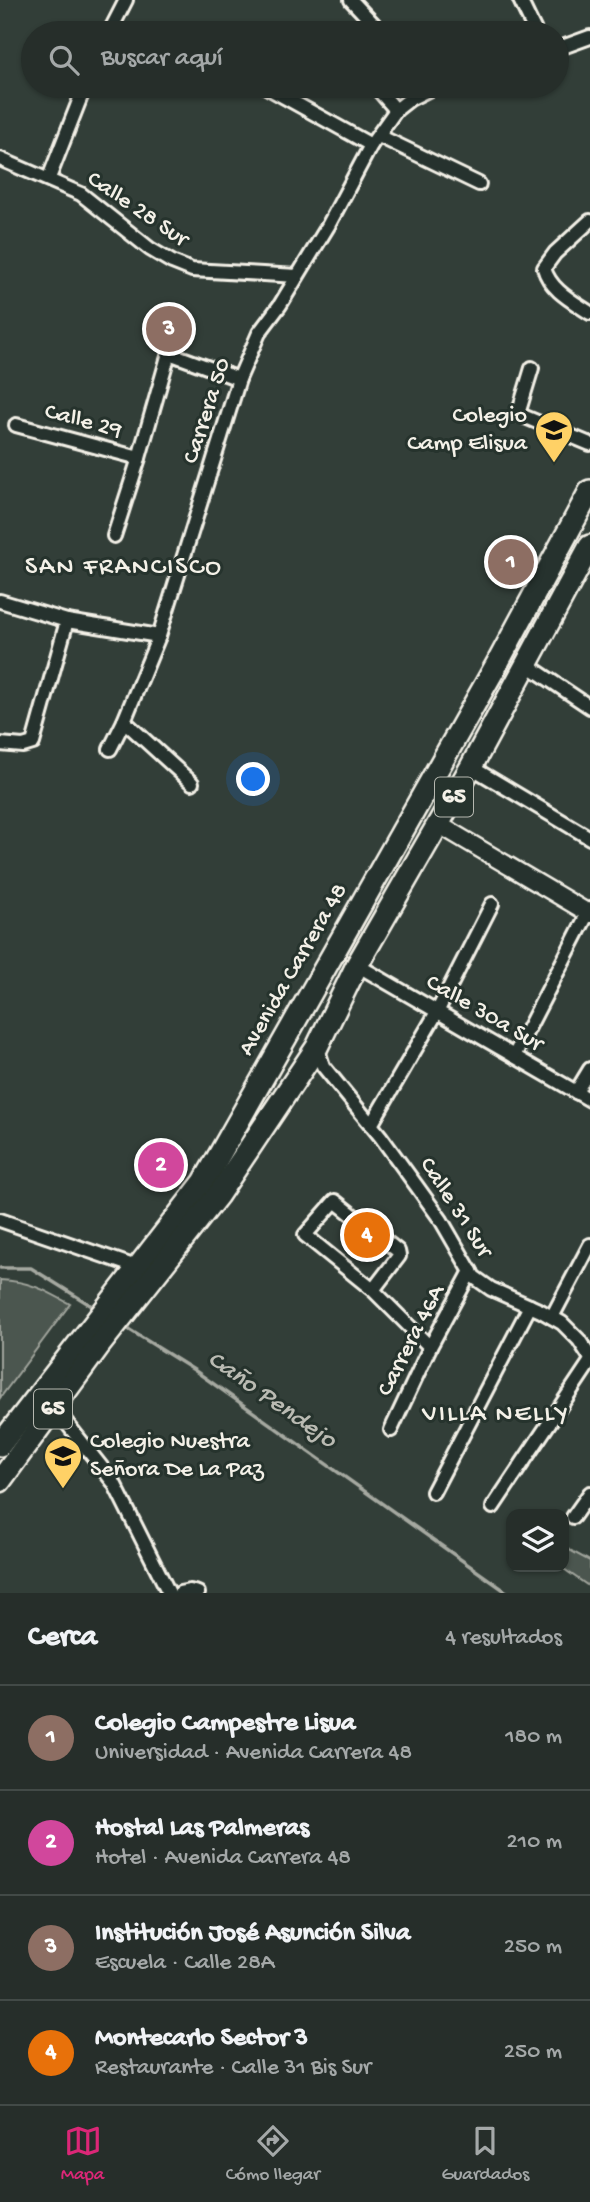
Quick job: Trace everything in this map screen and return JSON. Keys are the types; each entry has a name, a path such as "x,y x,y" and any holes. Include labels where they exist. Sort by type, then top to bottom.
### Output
{"main road":[{"name":"Avenida Carrera 48","path":"0,1481 54,1407 100,1330 204,1182 497,664 590,491"},
{"name":"Avenida Carrera 48","path":"138,1277 218,1195 317,1047 357,965 471,767 590,547"},
{"name":"Avenida Carrera 48","path":"0,1445 100,1330"}],"street":[{"path":"115,21 126,0"},
{"path":"351,0 371,21"},
{"path":"520,0 530,21"},
{"path":"569,45 590,37"},
{"path":"48,178 80,98"},
{"path":"289,98 375,140 479,184"},
{"path":"386,98 396,110 412,98"},
{"name":"Carrera 50","path":"110,749 159,636 239,379 259,333 298,276 375,140 396,110"},
{"name":"Calle 28 Sur","path":"0,159 80,194 150,249 192,270 298,276"},
{"path":"590,221 555,253 544,268 545,274 559,292 590,313"},
{"path":"114,536 169,353 239,379"},
{"path":"532,368 518,414 590,444"},
{"name":"Calle 29","path":"16,425 139,458"},
{"path":"0,601 67,621 159,636"},
{"path":"0,744 23,746 33,743 67,621"},
{"path":"526,664 590,707"},
{"path":"124,721 192,783"},
{"path":"471,767 590,838"},
{"path":"438,824 589,912 514,1056"},
{"path":"371,1125 437,1012 492,904"},
{"name":"Calle 30a Sur","path":"357,965 590,1100"},
{"name":"Calle 31 Sur","path":"317,1047 323,1066 371,1125 441,1220 471,1271 485,1286 552,1317 571,1331 590,1360"},
{"path":"576,1092 590,1069"},
{"path":"373,1290 399,1256 398,1251 335,1201 305,1235 373,1290 430,1347"},
{"path":"0,1220 138,1277"},
{"path":"552,1317 590,1245"},
{"name":"Carrera 46A","path":"391,1430 430,1347 471,1271"},
{"path":"433,1492 530,1306"},
{"path":"493,1507 590,1360"},
{"path":"54,1407 114,1483 169,1593"},
{"path":"573,1517 590,1493"},
{"path":"180,1593 198,1593"}],"shaded area":[{"path":"0,1280 36,1287 70,1304 0,1398"},
{"path":"569,1550 590,1561 590,1587 568,1572"}],"waterway":[{"name":"Caño Pendejo","path":"0,1268 31,1268 95,1308"},
{"name":"Caño Pendejo","path":"125,1327 194,1370 508,1593"}],"place":[{"name":"Institución José Asunción Silva","path":"169,329"},
{"name":"Colegio Camp Elisua","path":"554,464"},
{"name":"Colegio Campestre Lisua","path":"511,562"},
{"name":"Hostal Las Palmeras","path":"161,1165"},
{"name":"Montecarlo Sector 3","path":"367,1235"},
{"name":"Colegio Nuestra Señora De La Paz","path":"63,1490"}],"district":[{"name":"SAN FRANCISCO","path":"124,568"},
{"name":"VILLA NELLY","path":"496,1415"}]}
